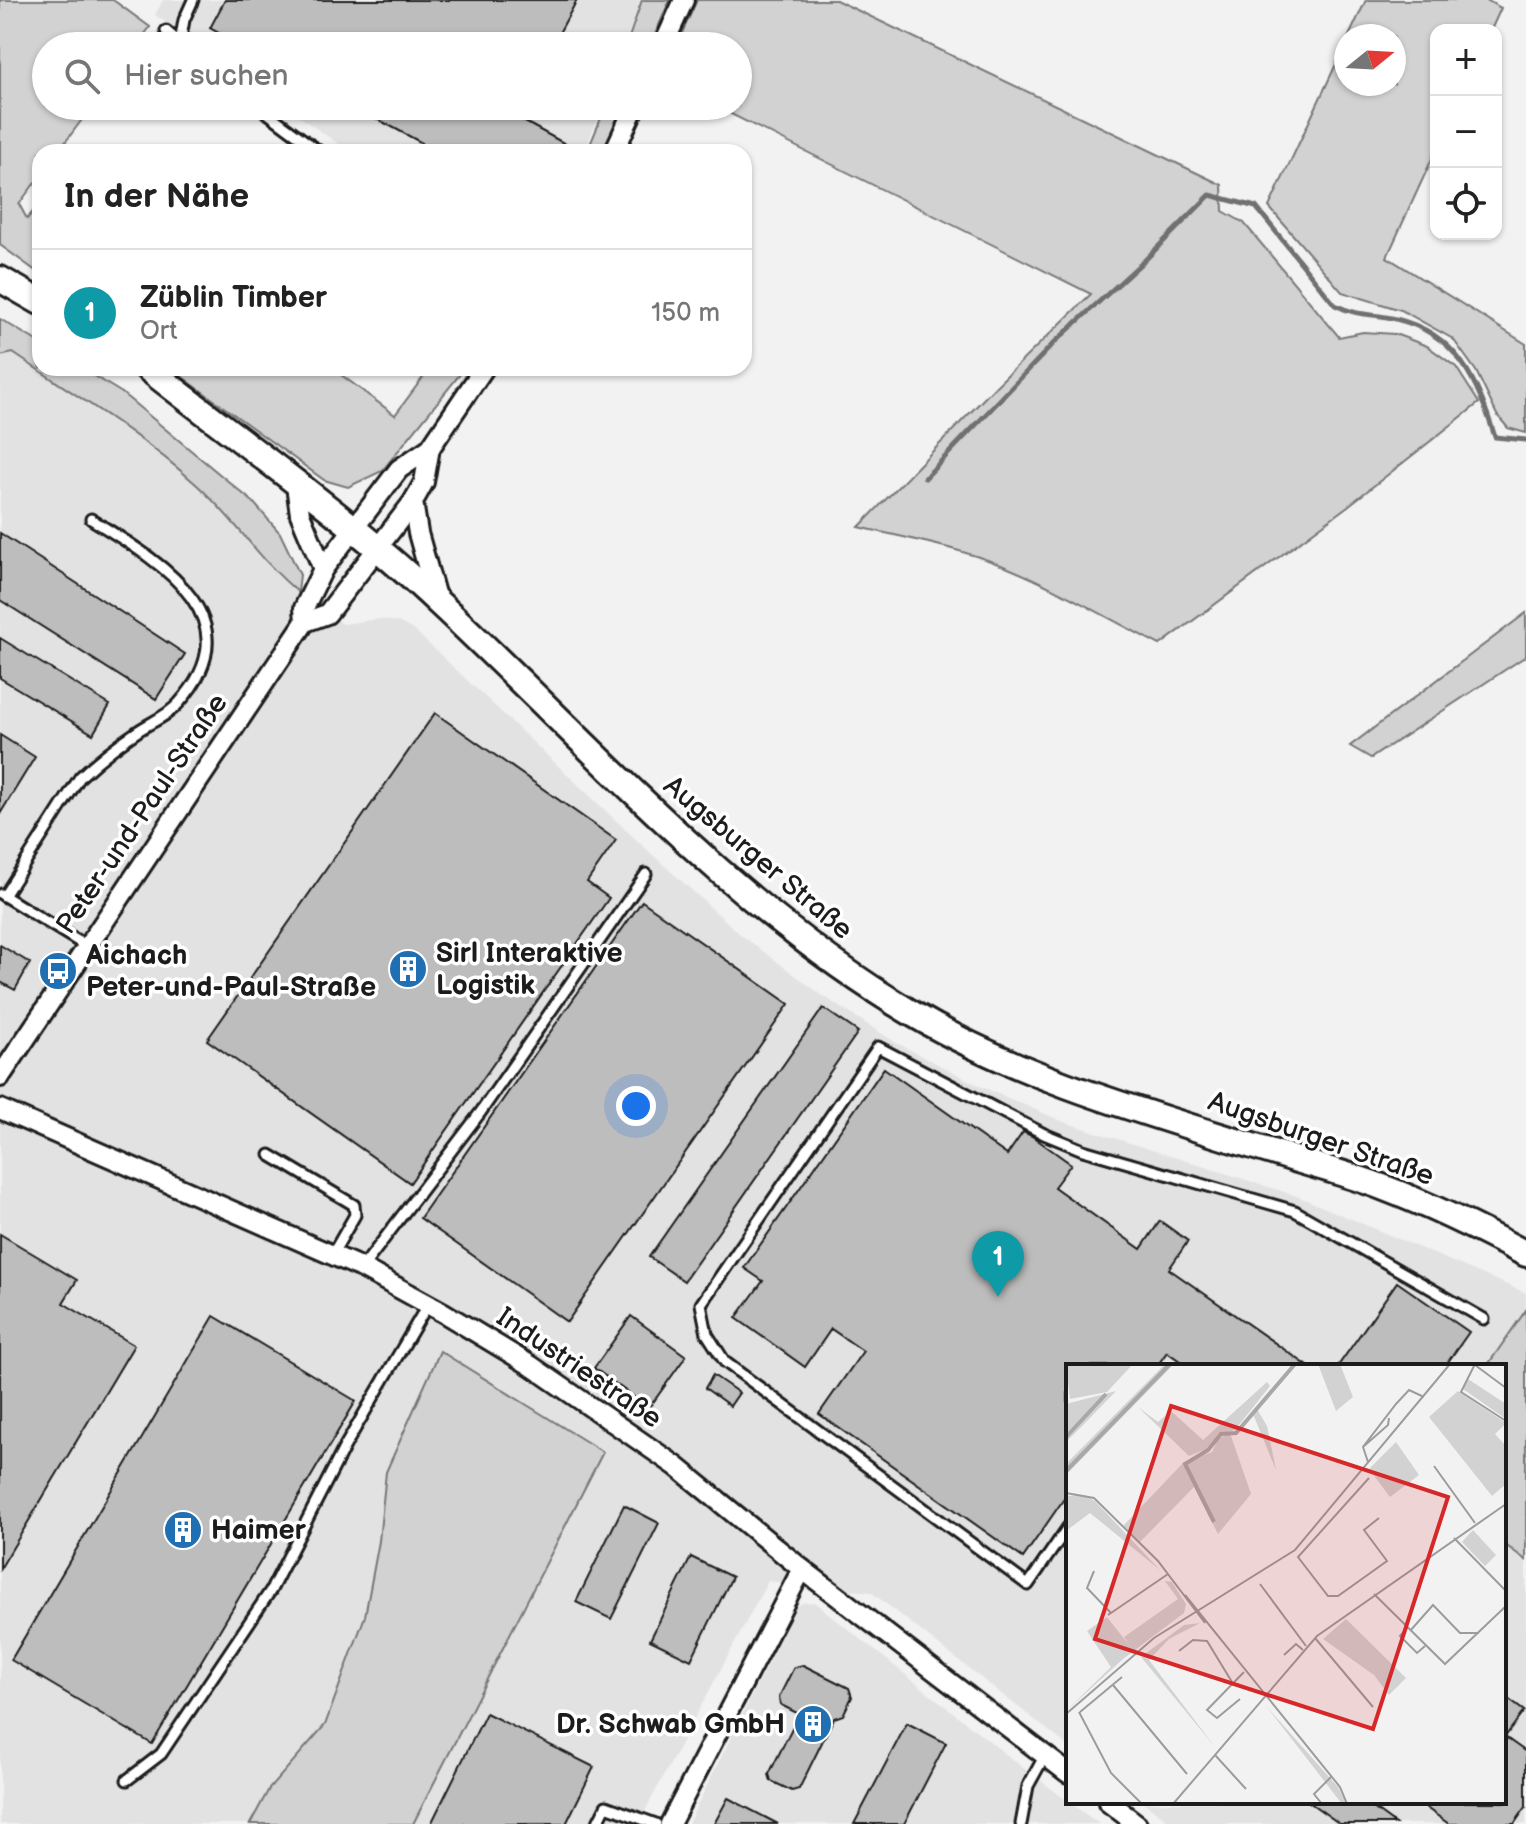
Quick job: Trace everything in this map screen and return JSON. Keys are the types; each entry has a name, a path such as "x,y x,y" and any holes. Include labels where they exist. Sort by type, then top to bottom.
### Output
{"main road":[{"path":"0,279 32,297"},
{"name":"Augsburger Straße","path":"157,376 353,529 437,601 663,819 760,906 837,965 913,1014 989,1054 1075,1088 1379,1186 1454,1217 1526,1254"}],"street":[{"path":"669,32 684,0"},
{"path":"618,144 629,120"},
{"path":"437,601 418,533 413,502 424,482 430,448 479,376"},
{"name":"Peter-und-Paul-Straße","path":"305,622 304,608 323,569 399,469 430,448"},
{"path":"296,485 300,514 323,569"},
{"name":"Peter-und-Paul-Straße","path":"0,1077 305,622 327,614 413,502"},
{"name":"Industriestraße","path":"0,1109 362,1268 530,1365 676,1466 802,1569 1066,1771"},
{"path":"670,1824 802,1569"},
{"path":"1111,1804 1137,1824"}],"lane":[{"path":"182,32 193,0"},
{"path":"277,120 309,144"},
{"path":"86,946 2,895 80,777 96,762 178,704 204,667 207,654 205,629 197,606 189,595 151,557 91,519"},
{"path":"362,1268 480,1113 646,874"},
{"path":"1066,1530 1028,1585 725,1362 707,1334 701,1304 878,1047 1044,1134 1083,1150 1295,1211 1484,1319"},
{"path":"270,1155 354,1205 355,1215 332,1255"},
{"path":"127,1780 161,1754 271,1590 345,1446 428,1304"},
{"path":"1021,1824 1028,1786 1045,1755"},
{"path":"597,1824 606,1806 656,1824"}],"shaded area":[{"path":"0,0 113,0 150,27 146,32 32,32 32,120 82,120 64,144 32,144 32,187 19,204 27,219 32,213 32,268 0,245"},
{"path":"163,0 641,0 629,32 179,32 155,15"},
{"path":"642,0 670,0 656,32 631,32"},
{"path":"697,0 836,0 1222,185 1223,211 1244,223 1339,337 1363,332 1395,334 1427,346 1456,367 1479,403 1348,506 1160,645 1062,593 1001,565 948,548 859,527 997,385 1091,294 743,120 752,120 752,32 682,32"},
{"path":"1366,0 1486,0 1501,8 1494,24 1430,24 1430,163 1387,257 1526,344 1526,433 1508,428 1497,415 1476,371 1453,339 1401,310 1342,292 1269,207 1334,69 1334,96 1406,96 1406,24 1355,24"},
{"path":"304,120 597,120 587,144 339,144"},
{"path":"600,120 618,120 607,144 590,144"},
{"path":"0,319 32,338 32,366 13,353 0,356"},
{"path":"13,353 32,366 32,376 47,376 140,440 197,485 248,538 272,570 343,624 378,619 398,622 415,631 740,934 823,996 895,1042 980,1086 1064,1122 1297,1196 1526,1293 1526,1310 1488,1364 1066,1364 1066,1744 871,1592 768,1581 638,1824 0,1824 0,356"},
{"path":"48,376 94,376 122,393 253,502 280,533 300,575 298,592 271,567 210,498 154,449"},
{"path":"181,376 343,376 395,415 424,376 459,376 382,471 348,487 324,480"},
{"path":"1526,613 1526,656 1371,758 1350,746"},
{"path":"1526,1310 1526,1560 1506,1545 1506,1364 1488,1364"},
{"path":"440,1351 603,1452 413,1824 250,1824 269,1789 325,1725 365,1616 379,1541 386,1472"},
{"path":"1506,1545 1526,1560 1526,1824 1173,1824 1146,1804 1506,1804"},
{"path":"814,1602 1066,1800 1066,1804 1072,1804 1099,1824 688,1824 795,1608 802,1603"}],"building":[{"path":"225,0 577,0 560,32 217,32 210,28"},
{"path":"379,120 521,120 565,144 421,144"},
{"path":"0,533 185,654 156,699 0,600"},
{"path":"0,638 110,705 93,734 0,678"},
{"name":"Sirl Interaktive Logistik","path":"435,713 616,840 587,882 609,898 410,1183 207,1040"},
{"path":"0,735 35,757 0,814"},
{"path":"642,901 789,1004 567,1322 420,1218"},
{"path":"0,945 30,963 15,990 0,982"},
{"path":"823,1008 858,1032 684,1281 649,1257"},
{"path":"884,1068 1007,1155 1023,1132 1032,1136 1071,1164 1054,1187 1141,1249 1160,1221 1188,1241 1169,1269 1305,1364 1184,1364 1167,1352 1158,1364 1066,1364 1066,1496 1023,1558 819,1414 863,1351 831,1329 805,1367 736,1318 763,1281 744,1268"},
{"path":"0,1234 77,1280 63,1303 134,1345 0,1569"},
{"path":"1397,1282 1469,1332 1446,1364 1339,1364"},
{"name":"Haimer","path":"214,1316 356,1401 152,1744 11,1660"},
{"path":"631,1316 686,1356 649,1408 594,1368"},
{"path":"713,1375 739,1393 730,1406 705,1388"},
{"path":"624,1505 659,1523 611,1619 576,1602"},
{"path":"691,1557 732,1577 691,1660 650,1640"},
{"name":"Dr. Schwab GmbH","path":"803,1665 849,1688 852,1697 843,1715 834,1718 799,1789 792,1791 771,1781 769,1774 799,1714 781,1705 779,1697 794,1667"},
{"path":"1506,1698 1524,1711 1506,1736"},
{"path":"486,1713 594,1767 566,1824 431,1824"},
{"path":"907,1723 946,1743 904,1824 854,1824"},
{"path":"1506,1738 1526,1752 1526,1807 1514,1824 1449,1824 1421,1804 1506,1804"},
{"path":"728,1798 778,1824 714,1824"},
{"path":"1312,1804 1368,1804 1395,1824 1340,1824"}],"waterway":[{"path":"925,478 1056,341 1210,195 1256,207 1335,305 1359,313 1396,319 1435,336 1450,348 1472,379 1495,437 1526,440"}],"place":[{"name":"Sirl Interaktive Logistik","path":"408,969"},
{"name":"Aichach Peter-und-Paul-Straße","path":"58,971"},
{"name":"Züblin Timber","path":"998,1297"},
{"name":"Haimer","path":"183,1530"},
{"name":"Dr. Schwab GmbH","path":"813,1724"}]}
